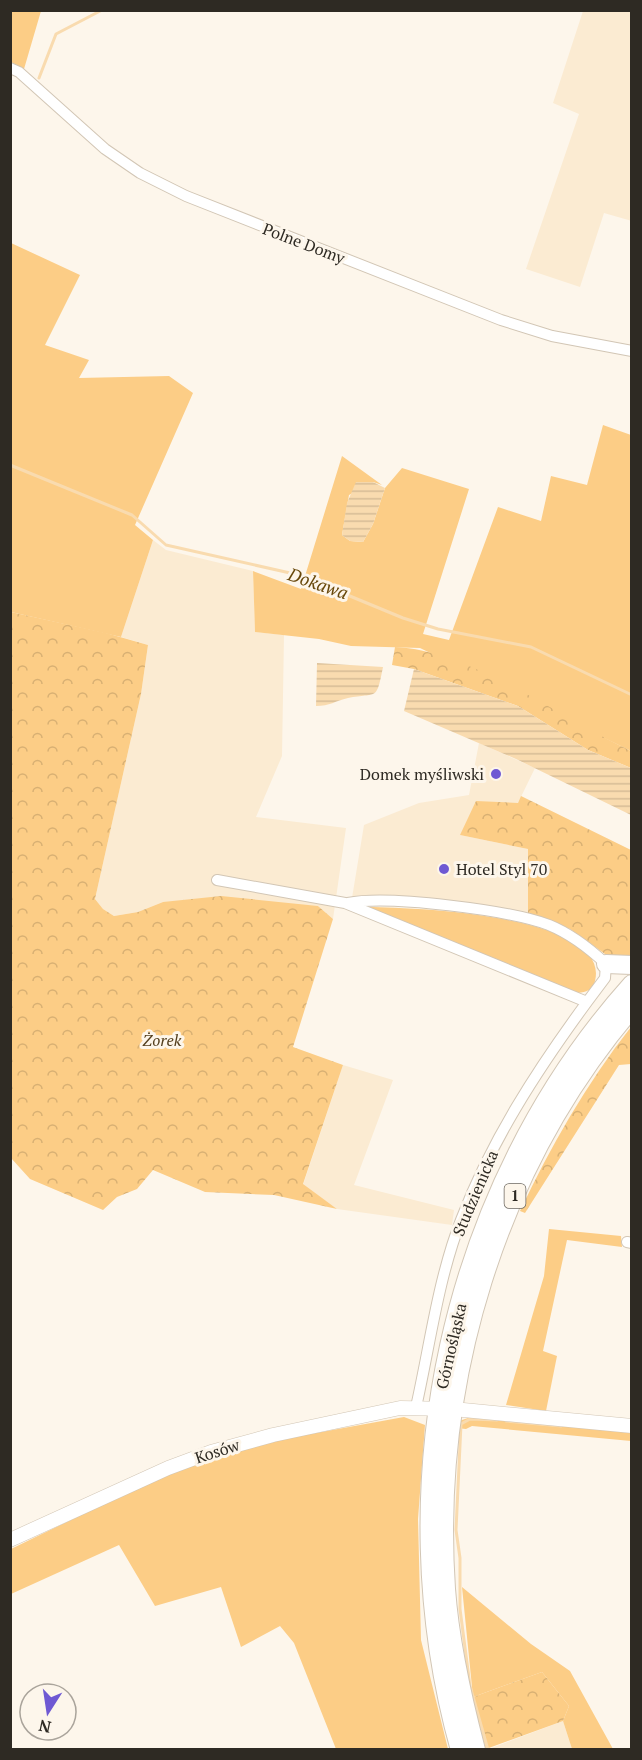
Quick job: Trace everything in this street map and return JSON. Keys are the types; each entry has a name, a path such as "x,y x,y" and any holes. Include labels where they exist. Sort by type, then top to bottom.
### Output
{"main road":[{"path":"606,964 632,965"},
{"name":"Górnośląska","path":"476,1749 458,1678 446,1591 445,1408 463,1291 501,1188 532,1126 565,1071 632,984"},
{"name":"Górnośląska","path":"460,1749 440,1667 429,1565 430,1467 477,1296 514,1199 562,1106 632,1008"}],"street":[{"name":"Polne Domy","path":"10,68 36,86 105,149 140,173 186,196 501,320 552,336 632,351"},
{"path":"217,880 345,903 402,903 494,912 526,918 573,937 606,964"},
{"path":"345,903 587,1002"},
{"name":"Studzienicka","path":"416,1407 444,1275 460,1220 510,1116 552,1050 605,978 606,964"},
{"name":"Kosów","path":"10,1540 168,1468 225,1448 381,1411 416,1407 445,1408"},
{"path":"445,1408 632,1426"}],"shaded area":[{"path":"583,11 631,11 632,221 604,213 580,287 526,269 579,114 553,103"},
{"path":"356,482 373,482 385,488 373,524 363,542 350,541 342,535 347,503"},
{"path":"153,540 166,550 253,571 255,632 284,635 282,756 256,817 346,828 333,919 318,906 163,902 138,912 114,916 103,909 95,899 141,694 148,645 121,637"},
{"path":"317,663 383,667 377,691 370,695 316,706"},
{"path":"414,669 518,706 588,750 631,768 631,815 516,759 404,711"},
{"path":"479,743 535,768 518,803 460,835 528,849 528,914 352,898 364,825 419,803 469,795"},
{"path":"343,1065 393,1080 354,1185 454,1210 452,1225 337,1209 303,1185"},
{"path":"563,1721 572,1749 486,1750"}],"green space":[{"path":"10,11 41,11 24,69 11,62"},
{"path":"11,243 80,275 45,345 89,360 79,378 169,376 193,393 135,525 153,540 121,637 11,612"},
{"path":"603,425 631,435 631,751 420,648 351,646 319,639 255,632 253,571 301,589 342,456 382,485 373,482 349,495 342,535 350,541 363,542 373,524 385,488 402,468 469,489 423,634 449,640 498,507 541,521 551,476 587,485"},
{"name":"Żorek","path":"11,612 106,633 148,645 141,694 95,899 103,909 114,916 138,912 163,902 221,896 318,906 333,919 293,1047 343,1065 303,1184 337,1209 274,1195 205,1192 153,1170 137,1189 117,1197 103,1210 30,1179 11,1158"},
{"path":"395,647 424,651 454,660 515,688 631,751 631,768 588,750 518,706 414,669 392,665"},
{"path":"521,796 631,850 631,958 612,959 570,929 528,914 528,849 460,835 476,801 518,803"},
{"path":"363,907 458,912 500,918 540,928 572,941 592,958 595,981 593,987 578,993"},
{"path":"631,1027 631,1064 619,1065 525,1213 520,1211 570,1116"},
{"path":"549,1229 621,1236 622,1247 567,1240 543,1351 557,1356 546,1411 506,1405 544,1276"},
{"path":"404,1417 425,1425 418,1519 421,1640 448,1749 336,1749 294,1643 280,1626 241,1647 221,1587 155,1606 119,1545 11,1594 11,1549 211,1452"},
{"path":"471,1417 631,1430 631,1441 472,1426 466,1429 456,1428 459,1421"},
{"path":"462,1587 531,1644 570,1671 613,1749 572,1749 563,1721 569,1706 542,1672 473,1697"},
{"path":"542,1672 569,1706 563,1721 486,1749 473,1697"}],"waterway":[{"path":"39,78 56,34 102,10"},
{"name":"Dokawa","path":"10,465 132,515 166,545 299,575 403,618 438,629 531,647 632,695"},
{"path":"488,1750 470,1686 460,1609 460,1558 456,1530 461,1424 470,1419 497,1420"},
{"path":"506,1421 561,1426"}],"place":[{"name":"Domek myśliwski","path":"496,774"},
{"name":"Hotel Styl 70","path":"444,869"}]}
